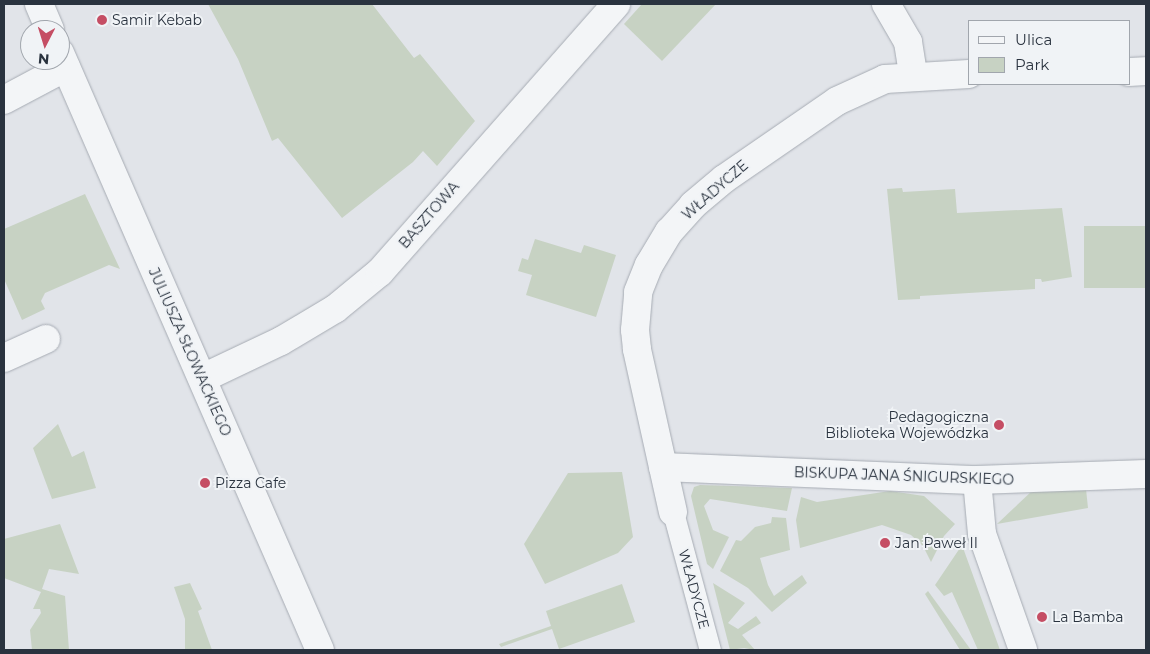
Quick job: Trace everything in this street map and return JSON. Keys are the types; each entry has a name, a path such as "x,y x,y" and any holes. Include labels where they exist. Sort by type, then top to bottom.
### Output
{"street":[{"path":"39,4 46,20"},
{"name":"BASZTOWA","path":"203,378 281,341 335,309 380,272 616,4"},
{"path":"886,4 908,42 913,75"},
{"path":"4,100 48,70"},
{"name":"JULIUSZA SŁOWACKIEGO","path":"67,70 320,650"},
{"path":"1130,72 1146,71"},
{"name":"WŁADYCZE","path":"710,650 662,463 637,349 638,292 659,247 693,205 777,139 836,101 885,79 913,75 968,74"},
{"path":"4,358 46,340"},
{"name":"BISKUPA JANA ŚNIGURSKIEGO","path":"662,463 977,480 1146,474"},
{"path":"977,480 982,534 1024,650"}],"green space":[{"path":"208,4 372,4 414,58 420,54 475,121 437,166 423,151 413,162 342,218 278,138 272,141 238,59"},
{"path":"642,4 716,4 662,61 624,24"},
{"path":"902,188 903,192 955,189 957,213 1062,208 1072,277 1042,282 1041,279 1035,279 1035,289 920,296 920,299 898,300 887,189"},
{"path":"85,194 120,269 109,265 45,293 41,301 45,309 22,320 4,279 4,229"},
{"path":"1084,226 1146,226 1146,288 1084,288"},
{"path":"535,239 581,253 584,245 616,255 596,317 526,295 532,275 518,271 522,258 528,260"},
{"path":"58,424 72,457 84,451 96,488 52,499 33,448"},
{"path":"622,472 633,537 618,553 545,584 524,544 568,473"},
{"path":"700,485 792,488 787,511 710,499 704,506 713,530 729,537 713,569 707,564 691,496 694,487"},
{"path":"1086,489 1088,508 997,524 1033,490"},
{"path":"890,491 924,496 955,524 944,536 931,562 923,546 911,535 882,525 800,548 796,520 801,497 817,502"},
{"path":"772,517 786,518 790,550 760,558 768,585 774,596 802,575 807,583 772,612 748,588 720,571 736,540 741,541 755,527 771,523"},
{"path":"60,524 79,574 49,569 42,589 65,596 69,650 32,650 30,630 41,613 40,609 33,609 41,592 4,578 4,539"},
{"path":"962,545 1000,650 978,650 952,592 944,596 935,585"},
{"path":"190,583 202,609 198,611 212,650 185,650 185,619 174,587"},
{"path":"713,583 745,603 728,623 738,629 756,616 761,623 742,635 755,650 744,648 730,650"},
{"path":"622,584 635,622 559,649 552,629 501,647 499,644 551,626 546,611"},
{"path":"928,591 971,650 960,650 925,594"}],"place":[{"name":"Samir Kebab","path":"102,20"},
{"name":"Pedagogiczna Biblioteka Wojewódzka","path":"999,425"},
{"name":"Pizza Cafe","path":"205,483"},
{"name":"Jan Paweł II","path":"885,543"},
{"name":"La Bamba","path":"1042,617"}]}
